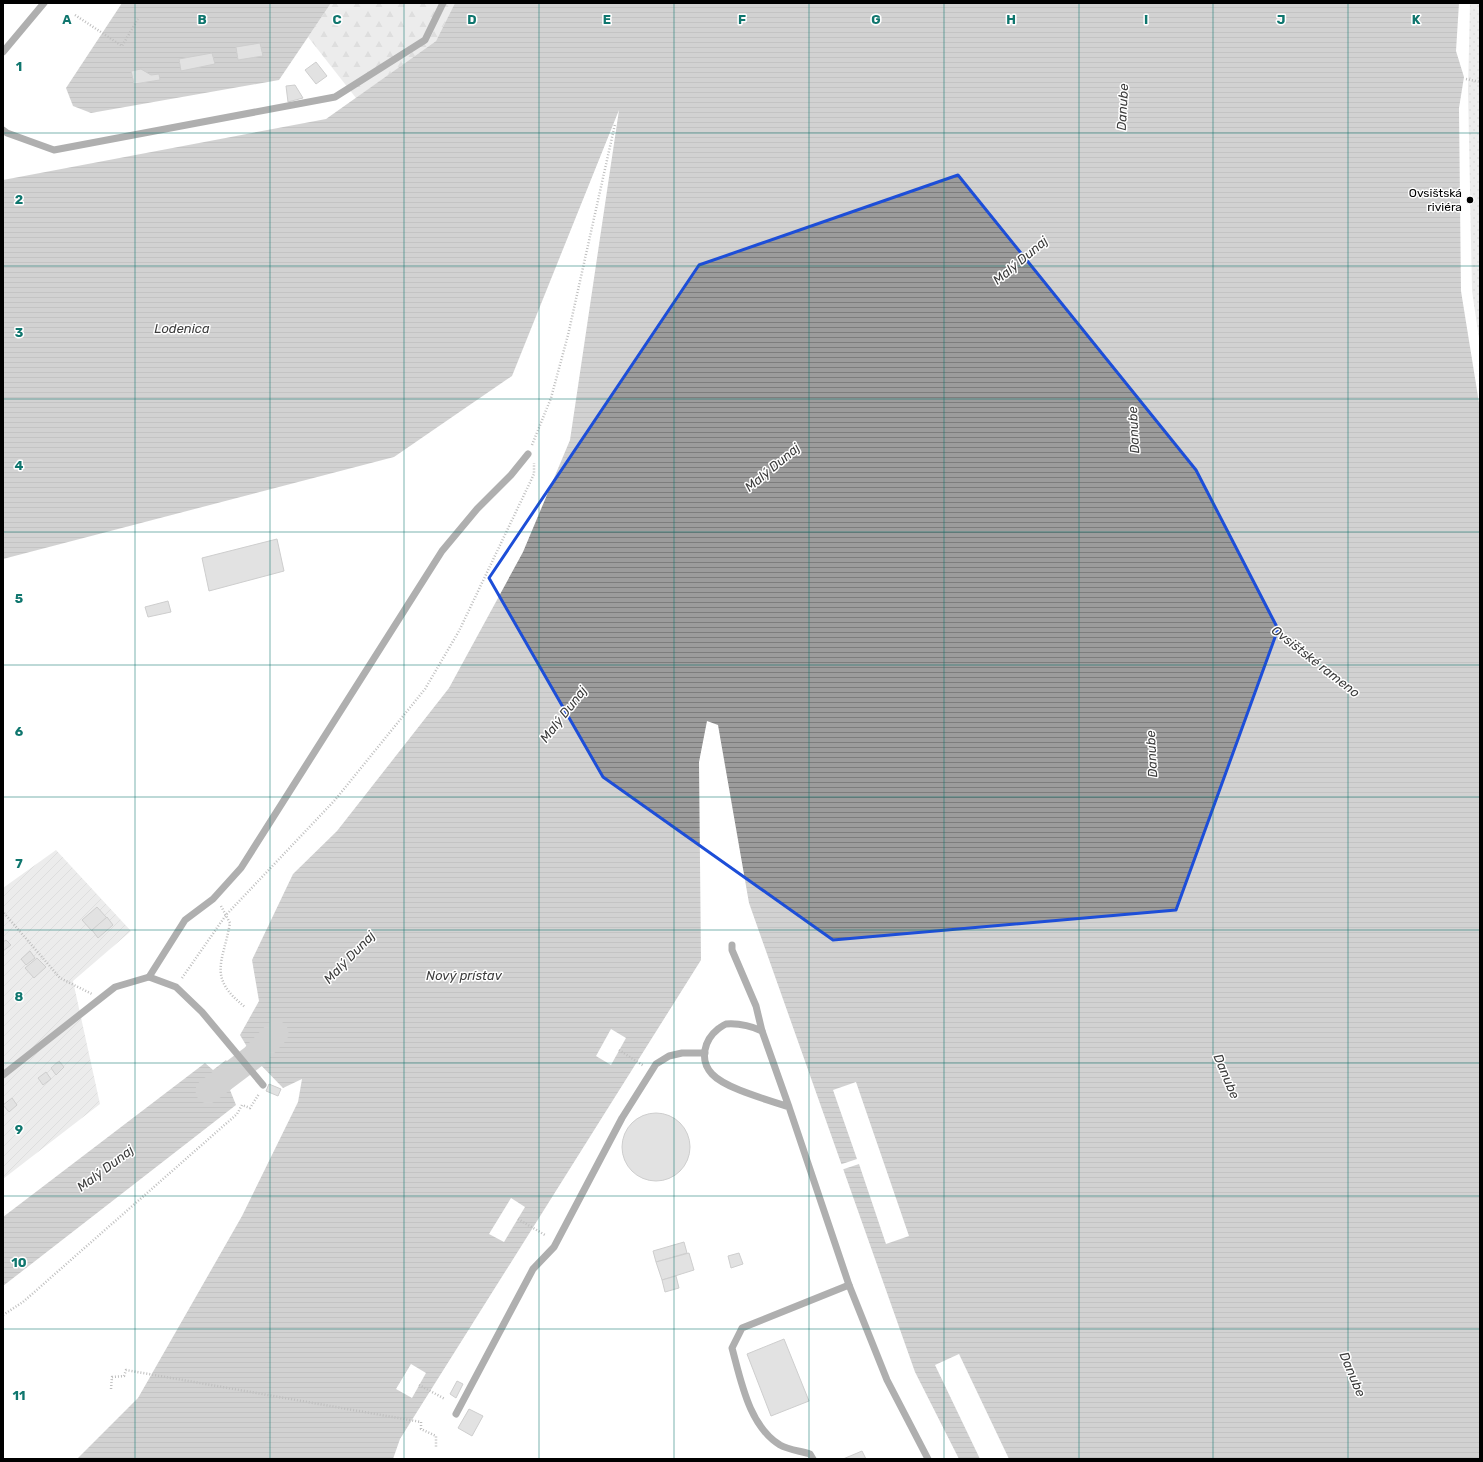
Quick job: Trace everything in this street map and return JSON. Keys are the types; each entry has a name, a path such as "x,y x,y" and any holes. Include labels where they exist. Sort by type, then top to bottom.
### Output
{"lane":[{"path":"3,52 44,3"},
{"path":"3,130 7,133 54,150 335,96 425,40 443,3"},
{"path":"149,977 186,920 212,899 241,868 442,551 477,509 511,475 528,454"},
{"path":"732,945 732,950 756,1006 762,1031 849,1285 887,1380 928,1459"},
{"path":"3,1075 115,987 149,977 176,987 202,1012 263,1085"},
{"path":"762,1031 740,1024 724,1024 711,1034 705,1046 705,1062 712,1074 727,1084 789,1107"},
{"path":"456,1414 533,1269 554,1246 622,1118 656,1064 669,1056 682,1053 705,1054"},
{"path":"813,1459 810,1454 782,1446 764,1433 746,1396 732,1348 742,1328 849,1285"}],"path":[{"path":"75,15 122,46 138,19"},
{"path":"1466,79 1480,82"},
{"path":"176,987 226,916 335,800 425,689 459,632 534,474 534,463 528,454 551,398 568,335 615,124"},
{"path":"212,899 222,907 230,923 220,969 223,986 245,1007"},
{"path":"4,913 60,978 100,998"},
{"path":"619,1050 646,1067"},
{"path":"3,1315 22,1302 226,1125 238,1114 242,1104 250,1108 258,1096"},
{"path":"518,1219 545,1235"},
{"path":"111,1388 112,1377 124,1376 126,1370 421,1422 421,1429 436,1436 436,1447"},
{"path":"419,1385 445,1399"}],"highlighted area":[{"path":"958,175 1196,470 1278,629 1176,910 833,940 603,777 489,578 699,265"}],"green space":[{"path":"331,3 455,3 436,41 356,98 308,37"},
{"path":"1470,3 1480,3 1480,345 1472,291 1468,90"},
{"path":"56,850 131,931 73,981 100,1104 3,1179 3,888"}],"water":[{"path":"122,3 331,3 279,80 91,113 73,106 66,88"},
{"path":"455,3 1459,3 1456,51 1464,77 1459,108 1461,291 1480,409 1480,1459 959,1459 915,1372 749,903 718,725 707,721 699,762 701,960 400,1439 393,1459 77,1459 138,1398 242,1216 298,1102 302,1079 283,1088 253,1057 240,1035 259,1001 252,960 293,874 337,831 449,688 523,552 570,440 619,110 512,376 394,457 3,559 3,180 326,119 436,41"},
{"path":"226,1060 240,1079 230,1090 236,1105 3,1286 3,1217 205,1063 213,1070"}],"pier":[{"path":"611,1029 626,1038 611,1065 596,1056"},
{"path":"856,1082 909,1236 886,1244 859,1164 841,1170 839,1165 857,1159 833,1090"},
{"path":"511,1198 525,1207 504,1242 489,1234"},
{"path":"959,1354 1009,1459 980,1459 935,1365"},
{"path":"411,1364 426,1373 412,1398 396,1389"}],"building":[{"path":"260,43 263,56 238,60 236,47"},
{"path":"212,53 215,64 181,71 179,59"},
{"path":"316,62 327,76 316,84 305,70"},
{"path":"141,69 151,75 159,74 160,80 134,84 131,71"},
{"path":"295,85 303,98 288,102 286,86"},
{"path":"277,539 284,571 209,591 202,558"},
{"path":"168,601 171,612 148,617 145,607"},
{"path":"97,907 107,918 92,931 82,920"},
{"path":"107,917 113,925 98,938 92,930"},
{"path":"6,940 11,945 3,951 3,942"},
{"path":"30,951 35,958 26,965 21,959"},
{"path":"37,958 46,967 34,978 25,968"},
{"path":"59,1061 64,1067 56,1075 51,1068"},
{"path":"46,1072 51,1079 43,1085 38,1078"},
{"path":"269,1084 281,1089 278,1096 266,1091"},
{"path":"12,1098 17,1105 9,1112 3,1105"},
{"path":"656,1113 669,1116 680,1123 687,1134 690,1147 687,1160 680,1171 669,1178 656,1181 643,1178 632,1171 625,1160 622,1147 625,1134 632,1123 643,1116"},
{"path":"684,1242 687,1253 656,1262 653,1251"},
{"path":"689,1253 694,1270 662,1280 656,1262"},
{"path":"739,1253 743,1264 731,1268 728,1256"},
{"path":"676,1276 679,1288 665,1292 662,1280"},
{"path":"784,1339 809,1401 771,1416 747,1354"},
{"path":"457,1381 463,1384 456,1398 450,1394"},
{"path":"469,1409 483,1416 472,1436 458,1428"},
{"path":"862,1451 866,1459 843,1459"}],"waterway":[{"name":"Malý Dunaj","path":"208,1091 253,1057 276,1033"}],"place":[{"name":"Ovsištská riviéra","path":"1470,200"}],"water label":[{"name":"Danube","path":"1122,107"},
{"name":"Lodenica","path":"182,328"},
{"name":"Danube","path":"1133,430"},
{"name":"Ovsištské rameno","path":"1316,661"},
{"name":"Danube","path":"1151,754"},
{"name":"Nový prístav","path":"464,975"},
{"name":"Danube","path":"1227,1076"},
{"name":"Danube","path":"1353,1374"}]}
